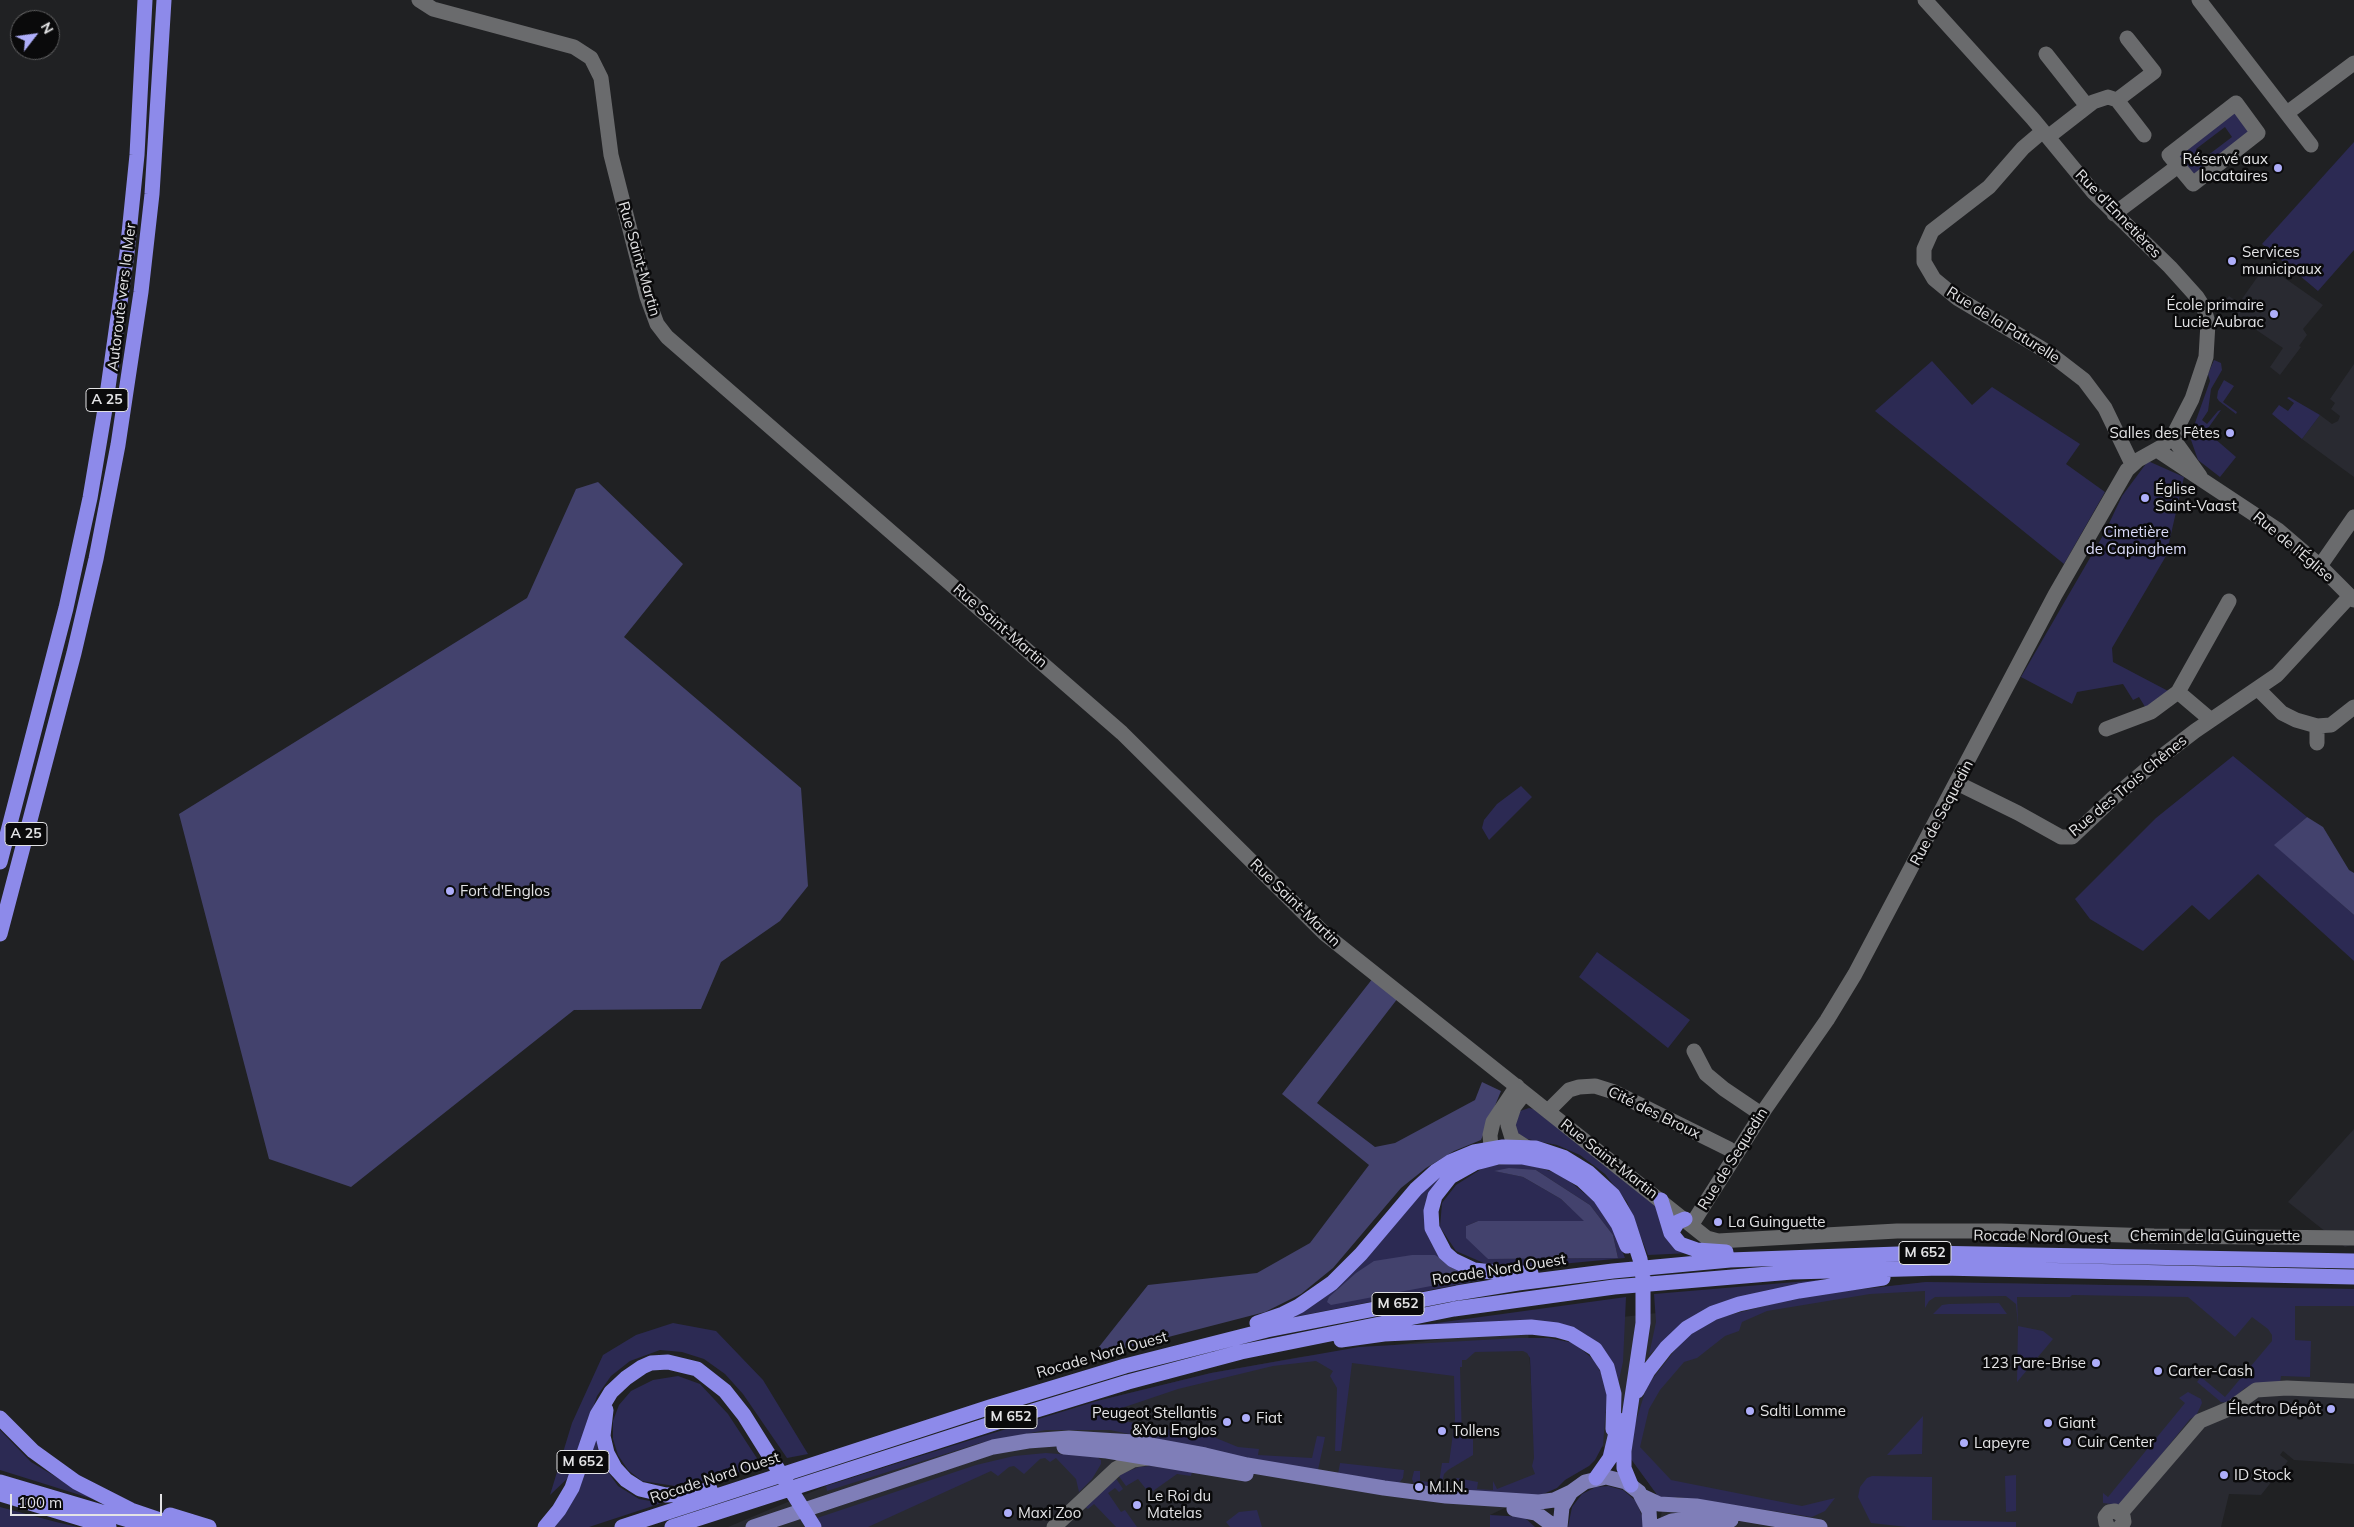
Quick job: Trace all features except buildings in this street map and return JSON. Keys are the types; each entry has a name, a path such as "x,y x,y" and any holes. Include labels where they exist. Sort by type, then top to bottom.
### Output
{"highway":[{"name":"A 25","path":"0,862 70,592 90,498 105,409 124,272 137,155 145,0"},
{"name":"Autoroute vers la Mer","path":"0,934 74,653 108,501 129,384 152,194 164,0"},
{"path":"1185,1350 1219,1334 1283,1314 1310,1299 1351,1265 1426,1179 1450,1162 1474,1152 1491,1148 1526,1147 1563,1156 1589,1173 1613,1196 1630,1226 1640,1259 1644,1301 1643,1323 1625,1437 1624,1460 1626,1476 1631,1485"},
{"path":"1491,1148 1502,1154 1534,1158 1552,1163 1582,1180 1609,1208 1626,1244 1634,1292 1634,1320 1628,1372 1612,1448 1607,1463 1596,1478"},
{"path":"1512,1156 1485,1160 1467,1166 1450,1177 1439,1189 1432,1203 1430,1219 1435,1238 1445,1253 1474,1270 1501,1273 1612,1271"},
{"path":"1661,1200 1671,1233 1680,1244 1708,1252 1850,1248 1926,1253"},
{"path":"1671,1233 1678,1222 1689,1221"},
{"name":"Rocade Nord Ouest","path":"622,1527 750,1481 823,1462 1057,1386 1185,1350 1277,1328 1438,1296 1612,1271 1790,1257 1926,1253 2314,1261 2354,1260"},
{"path":"1632,1401 1648,1371 1666,1348 1687,1328 1713,1313 1740,1304 1799,1291 1941,1268"},
{"name":"Rocade Nord Ouest","path":"672,1527 1053,1404 1241,1352 1437,1312 1614,1287 1792,1272 1941,1268 2354,1277"},
{"path":"1241,1352 1284,1349 1384,1334 1531,1327 1557,1330 1586,1342 1595,1349 1607,1367 1614,1394 1612,1448"},
{"path":"750,1481 676,1495 656,1494 633,1485 615,1468 605,1446 603,1436 605,1413 611,1392 634,1372 658,1362 687,1365 707,1375 725,1391 740,1410 813,1525"},
{"name":"M 652","path":"545,1527 560,1510 572,1488 597,1415 611,1392"},
{"path":"0,1418 33,1451 76,1482 131,1510 180,1527"},
{"path":"0,1482 152,1527"},
{"path":"76,1482 209,1527"},
{"path":"0,1494 109,1527"}],"main road":[{"path":"753,1527 993,1447 1028,1441 1070,1438 1134,1442 1205,1455 1247,1466 1407,1492 1531,1502 1554,1500 1571,1492 1585,1482 1596,1478 1617,1479 1631,1485 1642,1496 1649,1510 1650,1527"},
{"path":"946,1464 993,1453 1042,1447 1114,1452 1406,1501 1529,1511 1542,1517 1555,1527"},
{"path":"1560,1527 1562,1507 1571,1492"},
{"path":"1642,1496 1659,1504 1696,1506 1773,1521 1820,1527"},
{"path":"1658,1527 1672,1521 1690,1519 1773,1521"}],"street":[{"name":"Rue Saint-Martin","path":"419,0 433,9 574,47 591,58 600,78 611,155 647,297 657,324 667,337 1122,732 1314,924 1689,1221"},
{"name":"Rue d'Ennetières","path":"1925,0 2046,134 2087,186 2201,301 2206,315 2208,339 2204,365 2192,399 2174,434"},
{"path":"2199,0 2311,145"},
{"path":"2127,38 2154,72 2117,100 2144,134"},
{"path":"2046,54 2087,106"},
{"path":"2287,113 2354,63"},
{"name":"Rue de la Paturelle","path":"2117,100 2103,97 2024,148 1989,187 1932,232 1924,249 1924,262 1934,279 1957,298 2049,353 2084,380 2105,408 2132,464"},
{"path":"2236,103 2258,133 2192,184 2178,166 2169,155 2236,103"},
{"path":"2114,214 2178,166"},
{"path":"2174,434 2192,467 2204,480"},
{"name":"Rue de Sequedin","path":"1689,1221 1736,1155 1761,1114 1821,1030 1860,966 2028,643 2124,474 2132,464 2157,450 2174,434"},
{"path":"2157,450 2204,480"},
{"name":"Rue de l'Église","path":"2204,480 2278,530 2320,566 2352,598"},
{"path":"2320,566 2354,517"},
{"name":"Rue des Trois Chênes","path":"1956,784 2018,813 2061,837 2069,838 2147,769 2211,720 2258,689 2287,666 2324,621 2352,598"},
{"path":"2106,730 2151,712 2178,692 2229,601"},
{"path":"2258,689 2282,713 2296,720 2317,726 2331,725 2354,707"},
{"path":"2178,692 2211,720"},
{"path":"2317,726 2317,743"},
{"path":"1694,1052 1706,1074 1724,1089 1761,1114"},
{"name":"Cité des Broux","path":"1548,1111 1569,1090 1584,1086 1595,1086 1614,1092 1729,1149 1736,1155"},
{"path":"1521,1089 1508,1125 1512,1138 1526,1147"},
{"path":"1491,1148 1490,1135 1494,1122 1521,1089"},
{"name":"Chemin de la Guinguette","path":"1689,1221 1707,1238 1718,1242 1897,1231 2354,1238"},
{"path":"2108,1527 2105,1520 2107,1514 2115,1511 2121,1524 2200,1420 2231,1408 2256,1390 2287,1388 2354,1391"},
{"path":"1084,1497 1105,1470 1114,1452 1124,1444 1134,1442"},
{"path":"1054,1527 1084,1497 1119,1467 1134,1460 1149,1458"}],"shaded area":[{"name":"École primaire Lucie Aubrac","path":"2266,265 2323,305 2303,329 2307,335 2299,346 2301,347 2280,375 2270,367 2283,348 2221,306 2229,296 2239,303"},
{"path":"2354,364 2354,477 2302,439 2320,415 2332,424 2338,421 2340,416 2331,409 2335,403 2330,399"},
{"path":"598,482 683,564 624,637 801,788 808,886 780,921 721,962 701,1009 574,1010 351,1187 269,1159 179,814 527,598 576,489"},
{"path":"2307,817 2323,827 2349,870 2354,873 2354,915 2274,845"},
{"path":"1373,978 1398,998 1317,1103 1375,1147 1395,1143 1475,1100 1482,1082 1501,1091 1481,1140 1454,1151 1426,1168 1401,1188 1333,1268 1301,1294 1265,1312 1091,1357 1148,1285 1257,1273 1310,1243 1369,1165 1282,1094"},
{"path":"2354,1129 2354,1244 2345,1247 2288,1202"},
{"path":"1509,1168 1536,1170 1590,1205 1613,1235 1618,1258 1488,1259 1466,1238 1466,1226 1478,1221 1584,1221 1561,1199 1523,1177 1494,1171"},
{"path":"1412,1255 1435,1255 1457,1269 1456,1278 1447,1283 1331,1305 1327,1302 1329,1297 1356,1273 1374,1261"},
{"path":"1926,1282 2354,1289 2354,1464 2294,1460 2283,1451 2280,1455 2288,1461 2261,1495 2229,1494 2221,1527 1659,1527 1664,1499 1658,1496 1631,1459 1601,1446 1605,1319"},
{"path":"1528,1328 1537,1496 1530,1496 1490,1515 1490,1527 728,1527 826,1486 1097,1401 1211,1373 1300,1357"}],"green space":[{"path":"2234,108 2252,132 2194,178 2175,155","holes":["2225,127 2232,137 2203,159 2196,149"]},
{"path":"2354,142 2354,250 2318,291 2262,244"},
{"path":"2214,360 2221,363 2222,370 2211,389 2208,411 2202,420 2207,424 2221,410 2206,431 2236,457 2220,477 2198,460 2190,437 2210,381 2208,374"},
{"path":"1932,361 1972,405 1992,387 2080,444 2066,464 2105,492 2064,564 1875,411"},
{"path":"2224,380 2234,386 2223,402 2237,412 2236,414 2217,398 2218,391"},
{"path":"2289,397 2320,415 2302,439 2272,414 2279,405 2288,411 2294,403 2287,398"},
{"name":"Cimetière de Capinghem","path":"2148,461 2184,477 2166,556 2112,648 2113,662 2170,692 2147,710 2139,697 2133,700 2123,684 2077,692 2072,704 2021,677 2105,532 2122,496"},
{"path":"2233,756 2307,817 2275,845 2354,915 2354,961 2258,874 2209,920 2192,905 2143,951 2090,919 2075,899 2156,818"},
{"path":"1521,786 1532,797 1489,840 1482,828 1484,820 1497,804"},
{"path":"1597,952 1690,1020 1668,1048 1579,977"},
{"path":"1529,1108 1534,1109 1658,1203 1691,1253 1648,1255 1627,1202 1605,1174 1580,1155 1557,1145 1522,1138 1517,1132 1515,1123 1520,1111"},
{"path":"1525,1163 1562,1175 1595,1202 1614,1230 1625,1258 1529,1267 1493,1267 1456,1251 1440,1227 1442,1203 1456,1185 1486,1166","holes":["1536,1170 1590,1205 1613,1235 1618,1258 1488,1259 1466,1226 1478,1221 1585,1221 1561,1199 1523,1177 1495,1171"]},
{"path":"1453,1166 1436,1184 1430,1238 1491,1278 1294,1317 1419,1193"},
{"path":"1819,1280 1682,1325 1649,1355 1656,1322 1654,1294"},
{"path":"1926,1282 2354,1289 2354,1306 2295,1306 2295,1340 2311,1341 2310,1377 2281,1376 2280,1384 2255,1384 2245,1388 2228,1403 2221,1402 2197,1382 2201,1377 2225,1397 2272,1341 2272,1335 2268,1329 2252,1317 2235,1337 2188,1297 2072,1295 2070,1297 2017,1297 2018,1326 2016,1304 2006,1296 1935,1297 1929,1301 1925,1308 1925,1291 1870,1294 1767,1311 1742,1322 1739,1331 1725,1336 1697,1358 1684,1362 1660,1390 1649,1409 1640,1447 1671,1480 1802,1506 1835,1498 1825,1511 1812,1517 1694,1499 1677,1497 1664,1499 1658,1496 1631,1459 1634,1427 1647,1386 1683,1340 1706,1324 1726,1316 1808,1295"},
{"path":"1626,1297 1623,1362 1618,1384 1587,1335 1415,1326"},
{"path":"1999,1303 2007,1314 1933,1314 1942,1305"},
{"path":"673,1323 716,1331 763,1380 808,1454 787,1458 743,1394 725,1374 704,1359 682,1352 660,1350 630,1361 611,1376 597,1396 570,1476 550,1495 572,1423 603,1355 636,1335"},
{"path":"2018,1326 2043,1331 2053,1339 2017,1382"},
{"path":"1549,1338 1574,1343 1594,1360 1601,1373 1607,1395 1603,1445 1595,1460 1589,1466 1565,1480 1557,1488 1541,1495 1455,1491 1452,1488 1454,1480 1457,1478 1478,1482 1477,1489 1493,1490 1493,1481 1497,1489 1535,1474 1532,1466 1534,1458 1530,1358 1523,1351 1475,1352 1466,1360 1462,1360 1462,1367 1460,1367 1462,1439 1473,1439 1473,1455 1444,1474 1441,1488 1415,1486 1412,1479 1414,1471 1420,1471 1420,1481 1439,1483 1442,1463 1449,1463 1455,1419 1454,1376 1352,1363 1341,1451 1335,1451 1337,1388 1330,1376 1333,1371 1316,1361 1273,1366 1178,1389 1107,1413 1108,1418 1177,1431 1206,1426 1216,1438 1238,1447 1259,1449 1258,1455 1312,1458 1317,1436 1325,1437 1318,1470 1257,1461 1110,1430 1046,1430 980,1443 827,1491 826,1486 1097,1401 1211,1373 1359,1347"},
{"path":"678,1376 700,1384 728,1414 762,1466 717,1478 675,1486 642,1481 628,1470 618,1455 613,1439 613,1421 619,1405 631,1391 653,1380"},
{"path":"2188,1392 2201,1399 2202,1403 2196,1416 2190,1419 2121,1505 2103,1503 2103,1493 2108,1497 2185,1403 2179,1398"},
{"path":"1923,1416 1922,1454 1887,1455"},
{"path":"0,1430 31,1462 93,1499 0,1470"},
{"path":"597,1431 598,1454 603,1465 618,1486 639,1499 662,1503 589,1527 553,1527"},
{"path":"1046,1453 1097,1457 1101,1460 1101,1464 1092,1479 1079,1492 1076,1479 1056,1458 1050,1462 1045,1458 1040,1459 1024,1474 1014,1466 1009,1467 998,1476 991,1471 868,1527 822,1527 817,1518 976,1465 1014,1456"},
{"path":"1340,1463 1404,1470 1403,1478 1398,1484 1338,1474"},
{"path":"1151,1466 1192,1472 1191,1476 1177,1474 1153,1491 1150,1487 1146,1489 1138,1479 1126,1486 1118,1475 1139,1467"},
{"path":"2016,1475 2016,1511 2006,1512 2005,1476"},
{"path":"1872,1476 1932,1477 1932,1520 2016,1522 2016,1527 1907,1527 1871,1523 1858,1497 1860,1487 1867,1478"},
{"path":"1115,1477 1123,1489 1119,1492 1115,1488 1108,1493 1121,1512 1125,1510 1137,1527 1116,1527 1094,1504 1088,1509 1085,1507"},
{"path":"1608,1486 1623,1490 1636,1501 1642,1516 1643,1527 1568,1527 1572,1507 1582,1494 1596,1487"},
{"path":"0,1507 56,1522 78,1527 0,1527"},
{"path":"1257,1510 1262,1527 1230,1527 1226,1522 1239,1512"},
{"path":"1490,1515 1524,1517 1535,1527 1490,1527"}],"place":[{"name":"Réservé aux locataires","path":"2278,168"},
{"name":"Services municipaux","path":"2232,261"},
{"name":"École primaire Lucie Aubrac","path":"2274,314"},
{"name":"Salles des Fêtes","path":"2230,433"},
{"name":"Église Saint-Vaast","path":"2145,498"},
{"name":"Fort d'Englos","path":"450,891"},
{"name":"La Guinguette","path":"1718,1222"},
{"name":"123 Pare-Brise","path":"2096,1363"},
{"name":"Carter-Cash","path":"2158,1371"},
{"name":"Électro Dépôt","path":"2331,1409"},
{"name":"Salti Lomme","path":"1750,1411"},
{"name":"Fiat","path":"1246,1418"},
{"name":"Peugeot Stellantis &You Englos","path":"1227,1422"},
{"name":"Giant","path":"2048,1423"},
{"name":"Tollens","path":"1442,1431"},
{"name":"Cuir Center","path":"2067,1442"},
{"name":"Lapeyre","path":"1964,1443"},
{"name":"ID Stock","path":"2224,1475"},
{"name":"M.I.N.","path":"1419,1487"},
{"name":"Le Roi du Matelas","path":"1137,1505"},
{"name":"Maxi Zoo","path":"1008,1513"}]}
